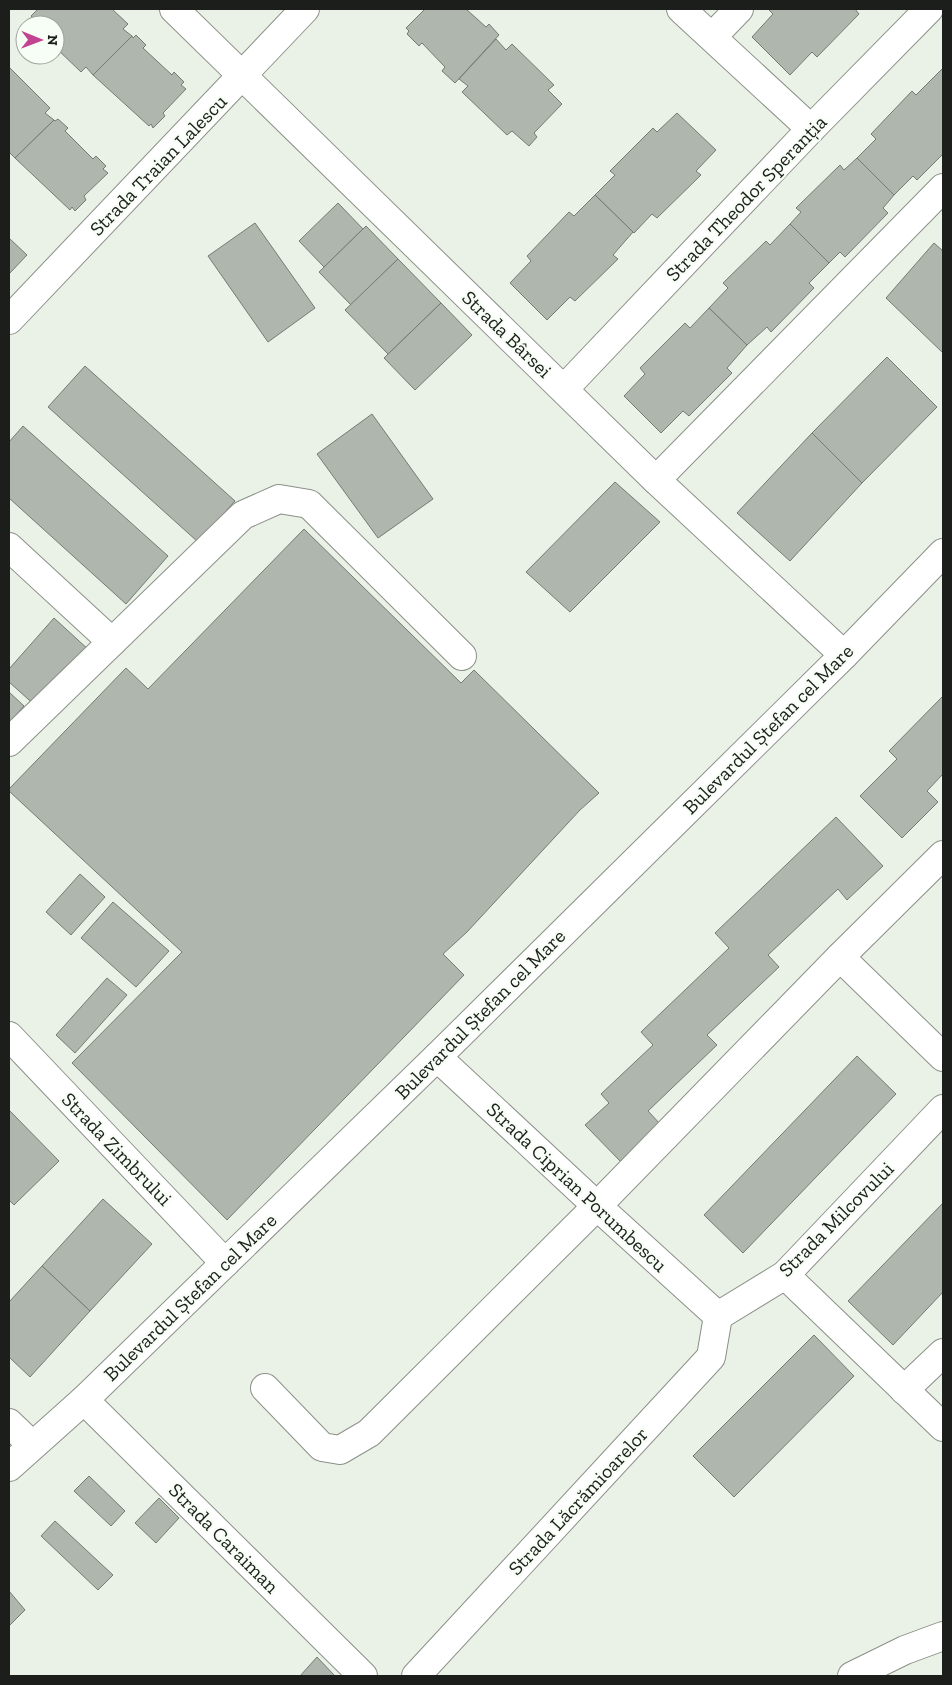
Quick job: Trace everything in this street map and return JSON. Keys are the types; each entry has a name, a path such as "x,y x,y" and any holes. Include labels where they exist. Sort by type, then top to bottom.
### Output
{"street":[{"name":"Strada Bârsei","path":"174,9 656,480 844,655"},
{"name":"Strada Traian Lalescu","path":"9,320 305,9"},
{"path":"681,9 811,129"},
{"path":"712,37 739,9"},
{"name":"Strada Theodor Speranția","path":"564,389 811,129 930,9"},
{"path":"936,9 943,15"},
{"path":"656,480 943,188"},
{"path":"9,742 243,515 279,499 310,504 462,656"},
{"path":"9,547 112,642"},
{"name":"Bulevardul Ștefan cel Mare","path":"9,1467 84,1400 437,1057 844,655 943,553"},
{"path":"265,1388 322,1447 340,1450 369,1433 597,1206 840,956 943,854"},
{"path":"840,956 943,1057"},
{"name":"Strada Zimbrului","path":"9,1036 226,1263"},
{"name":"Strada Ciprian Porumbescu","path":"437,1057 718,1316"},
{"name":"Strada Milcovului","path":"718,1316 785,1275 943,1109"},
{"path":"785,1275 943,1427"},
{"name":"Strada Lăcrămioarelor","path":"416,1676 711,1357 718,1316"},
{"path":"904,1390 943,1354"},
{"name":"Strada Caraiman","path":"84,1400 364,1676"},
{"path":"9,1423 32,1445"},
{"path":"852,1676 905,1650 943,1636"}],"building":[{"path":"38,9 112,9 128,24 123,29 132,36 93,75 86,67 81,72 65,57 65,15 32,15"},
{"path":"425,9 466,9 486,27 489,24 499,35 455,83 442,71 445,67 422,43 419,46 407,34 409,31 406,28"},
{"path":"768,9 855,9 859,14 817,57 812,52 790,75 752,37 773,14"},
{"path":"136,35 146,45 143,48 172,75 174,72 184,82 181,85 186,89 163,113 165,116 153,128 151,124 149,126 93,75 132,36 133,38"},
{"path":"496,39 506,50 512,44 554,85 548,90 562,104 534,133 537,137 529,146 512,131 507,135 462,92 468,86 459,79"},
{"path":"9,67 50,108 45,113 54,120 15,158 9,152"},
{"path":"943,68 943,154 917,180 913,176 894,195 857,158 876,139 871,134 912,91 916,95"},
{"path":"677,113 716,150 696,171 701,175 657,218 652,214 634,233 595,195 615,175 610,171 653,128 657,132"},
{"path":"58,119 68,128 65,131 93,159 96,156 106,166 103,169 108,173 84,196 86,200 75,211 72,207 70,210 15,158 54,120"},
{"path":"857,158 894,195 883,208 888,213 845,257 840,252 829,263 790,224 801,212 796,208 840,165 844,170"},
{"path":"595,195 633,232 613,255 618,259 575,301 570,297 547,320 510,283 531,261 527,256 569,212 574,216"},
{"path":"338,203 363,229 324,267 299,241"},
{"path":"255,223 315,308 268,342 208,256"},
{"path":"790,224 829,263 809,283 814,288 771,332 767,327 747,345 709,308 728,288 723,283 766,241 770,245"},
{"path":"366,226 398,259 351,305 319,272"},
{"path":"9,238 27,255 9,274"},
{"path":"934,243 943,251 943,353 886,298"},
{"path":"398,259 441,303 388,354 345,310"},
{"path":"441,303 472,335 415,390 384,358"},
{"path":"709,308 747,345 727,368 732,373 689,416 683,411 661,433 624,396 645,374 640,368 685,323 690,328"},
{"path":"887,357 937,407 862,483 812,433"},
{"path":"85,366 235,501 198,542 48,407"},
{"path":"372,414 433,499 378,538 317,454"},
{"path":"23,426 168,556 126,604 9,498 9,442"},
{"path":"812,433 862,483 790,561 737,513"},
{"path":"615,482 660,522 570,612 526,572"},
{"path":"304,529 461,683 474,670 599,793 580,810 467,932 443,954 464,975 227,1220 72,1063 182,952 9,789 126,668 148,689"},
{"path":"54,618 90,651 38,708 9,682 9,669"},
{"path":"9,692 24,706 9,723"},
{"path":"943,696 943,774 927,791 938,802 902,838 860,796 897,759 889,751"},
{"path":"836,817 883,866 847,900 838,889 768,955 779,967 707,1035 717,1045 648,1111 662,1126 622,1163 585,1125 609,1103 601,1094 653,1045 641,1032 729,948 715,933"},
{"path":"80,874 105,897 71,935 46,912"},
{"path":"113,902 169,951 136,987 81,938"},
{"path":"107,978 127,995 75,1053 56,1035"},
{"path":"857,1056 896,1094 743,1253 704,1215"},
{"path":"9,1110 59,1161 14,1205 9,1200"},
{"path":"103,1199 152,1244 90,1311 42,1266"},
{"path":"943,1203 943,1292 893,1345 848,1301"},
{"path":"42,1266 90,1311 30,1377 9,1357 9,1302"},
{"path":"814,1335 854,1376 734,1497 693,1456"},
{"path":"89,1476 125,1511 111,1526 74,1491"},
{"path":"159,1498 179,1518 156,1543 135,1523"},
{"path":"55,1521 113,1575 98,1590 41,1536"},
{"path":"9,1591 25,1610 9,1626"},
{"path":"317,1657 335,1676 300,1676"}]}
